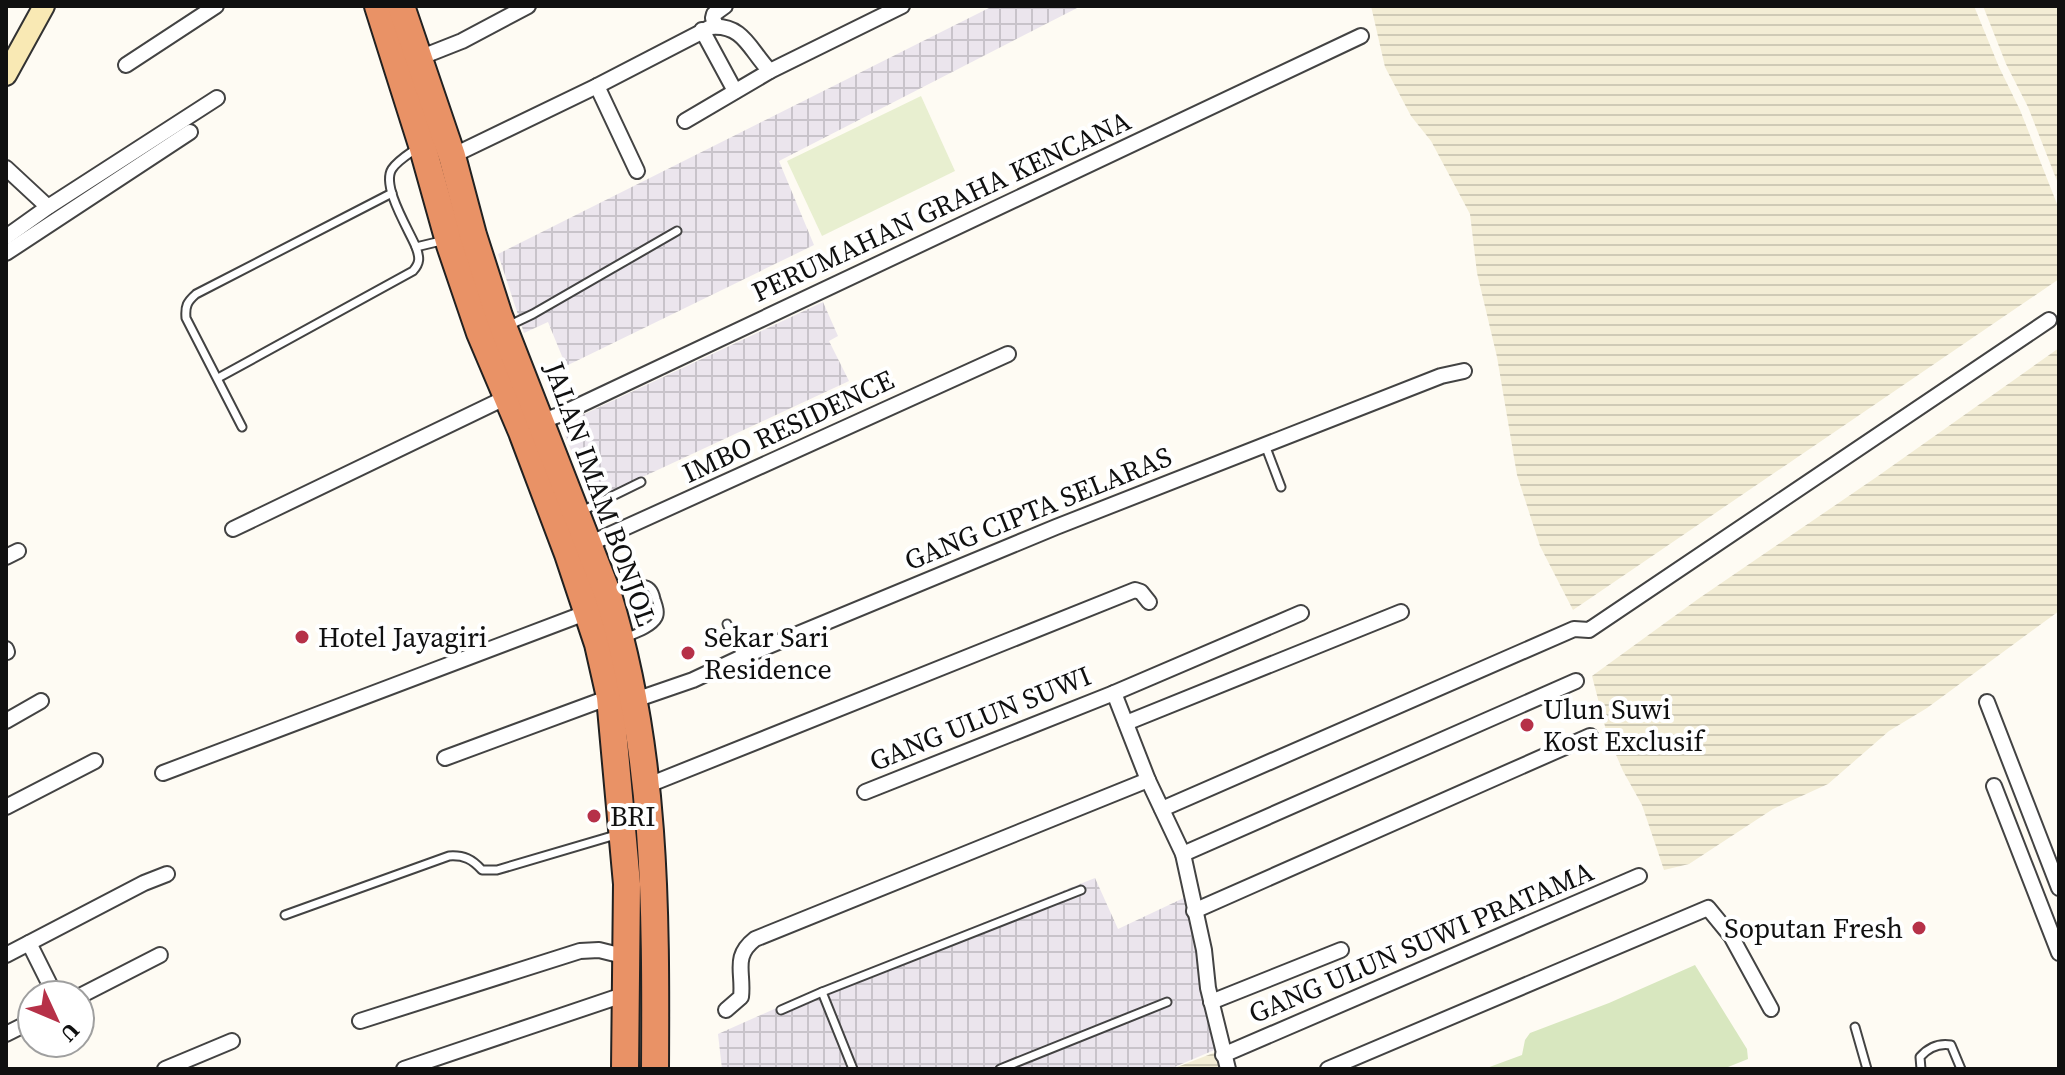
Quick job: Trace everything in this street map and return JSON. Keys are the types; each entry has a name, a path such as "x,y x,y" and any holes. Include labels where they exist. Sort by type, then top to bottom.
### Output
{"highway":[{"name":"JALAN IMAM BONJOL","path":"378,6 422,145 457,239 480,333 588,612 610,642"},
{"name":"JALAN IMAM BONJOL","path":"401,6 452,156 457,239 504,328 608,595 610,642 646,786 654,876 655,1069"},
{"name":"JALAN IMAM BONJOL","path":"622,698 623,833 627,884 625,1069"}],"street":[{"path":"6,75 44,6"},
{"path":"126,65 216,6"},
{"path":"419,58 462,41 528,6"},
{"path":"725,6 714,14 709,28 735,91"},
{"path":"685,121 770,71 902,6"},
{"path":"452,156 709,28 730,28 740,33 770,71"},
{"name":"PERUMAHAN GRAHA KENCANA","path":"542,421 1361,36"},
{"path":"597,86 637,171"},
{"path":"6,237 217,98"},
{"path":"6,253 190,132"},
{"path":"6,168 48,207"},
{"path":"1162,809 1574,629 1589,630 2049,320"},
{"name":"IMBO RESIDENCE","path":"589,544 1008,354"},
{"name":"GANG CIPTA SELARAS","path":"445,758 622,698 693,680 1070,522 1441,376 1464,371"},
{"path":"233,529 507,397"},
{"path":"646,786 1135,590 1149,602"},
{"path":"163,773 588,612"},
{"path":"1126,723 1401,612"},
{"name":"GANG ULUN SUWI","path":"865,792 1114,693 1301,613"},
{"path":"1183,854 1576,681"},
{"name":"GANG ULUN SUWI","path":"1114,693 1148,780 1183,854 1204,950 1211,1002 1226,1062"},
{"path":"6,721 41,701"},
{"path":"1987,702 2059,888"},
{"path":"1194,911 1590,736"},
{"path":"6,807 95,761"},
{"path":"726,1010 741,997 741,956 745,947 755,939 1148,780"},
{"path":"1994,786 2059,953"},
{"path":"6,955 167,874"},
{"name":"GANG ULUN SUWI PRATAMA","path":"1226,1062 1639,876"},
{"path":"1328,1069 1708,908 1731,936 1771,1009"},
{"path":"29,943 47,979"},
{"path":"360,1021 580,951 599,950 627,957"},
{"path":"1211,1002 1341,950"},
{"path":"96,988 160,955"},
{"path":"404,1069 626,994"},
{"path":"165,1069 232,1041"}],"lane":[{"path":"218,378 418,266 420,258 389,181 392,169 422,145"},
{"path":"242,427 186,318 188,300 392,193"},
{"path":"504,328 677,231"},
{"path":"416,247 457,239"},
{"path":"1265,445 1281,487"},
{"path":"576,514 641,482"},
{"path":"608,595 640,583 648,585 655,592 660,612 649,626 610,642"},
{"path":"727,624 742,657"},
{"path":"285,915 449,856 460,855 474,860 482,870 497,870 623,833"},
{"path":"781,1010 1081,890"},
{"path":"822,992 853,1069"},
{"path":"1000,1069 1167,1002"},
{"path":"1855,1027 1867,1069"},
{"path":"1921,1069 1920,1057 1926,1051 1944,1044 1951,1045 1956,1052 1961,1069"}],"shaded area":[{"path":"993,6 1081,6 779,161 814,245 566,366 548,322 524,333 498,254"},
{"path":"1371,6 1974,6 2059,209 2059,279 1573,610 1540,546 1517,475 1497,357 1477,273 1470,214 1431,141 1411,116 1385,67"},
{"path":"1983,6 2059,6 2059,186 2028,107 2006,64"},
{"path":"823,302 838,336 829,341 849,381 591,501 561,425"},
{"path":"2059,348 2059,611 1927,708 1889,731 1828,784 1773,809 1689,864 1664,870 1642,805 1607,734 1592,676"},
{"path":"1095,878 1118,929 1190,895 1219,1048 1170,1069 722,1069 718,1034 837,981"},
{"path":"1216,1052 1221,1069 1172,1069"}],"green space":[{"path":"921,96 955,171 822,236 787,161"},
{"path":"1695,965 1747,1049 1748,1059 1723,1069 1484,1069 1522,1055 1530,1033"}],"place":[{"name":"Hotel Jayagiri","path":"302,637"},
{"name":"Sekar Sari Residence","path":"688,653"},
{"name":"Ulun Suwi Kost Exclusif","path":"1527,725"},
{"name":"BRI","path":"594,816"},
{"name":"Soputan Fresh","path":"1919,928"}]}
